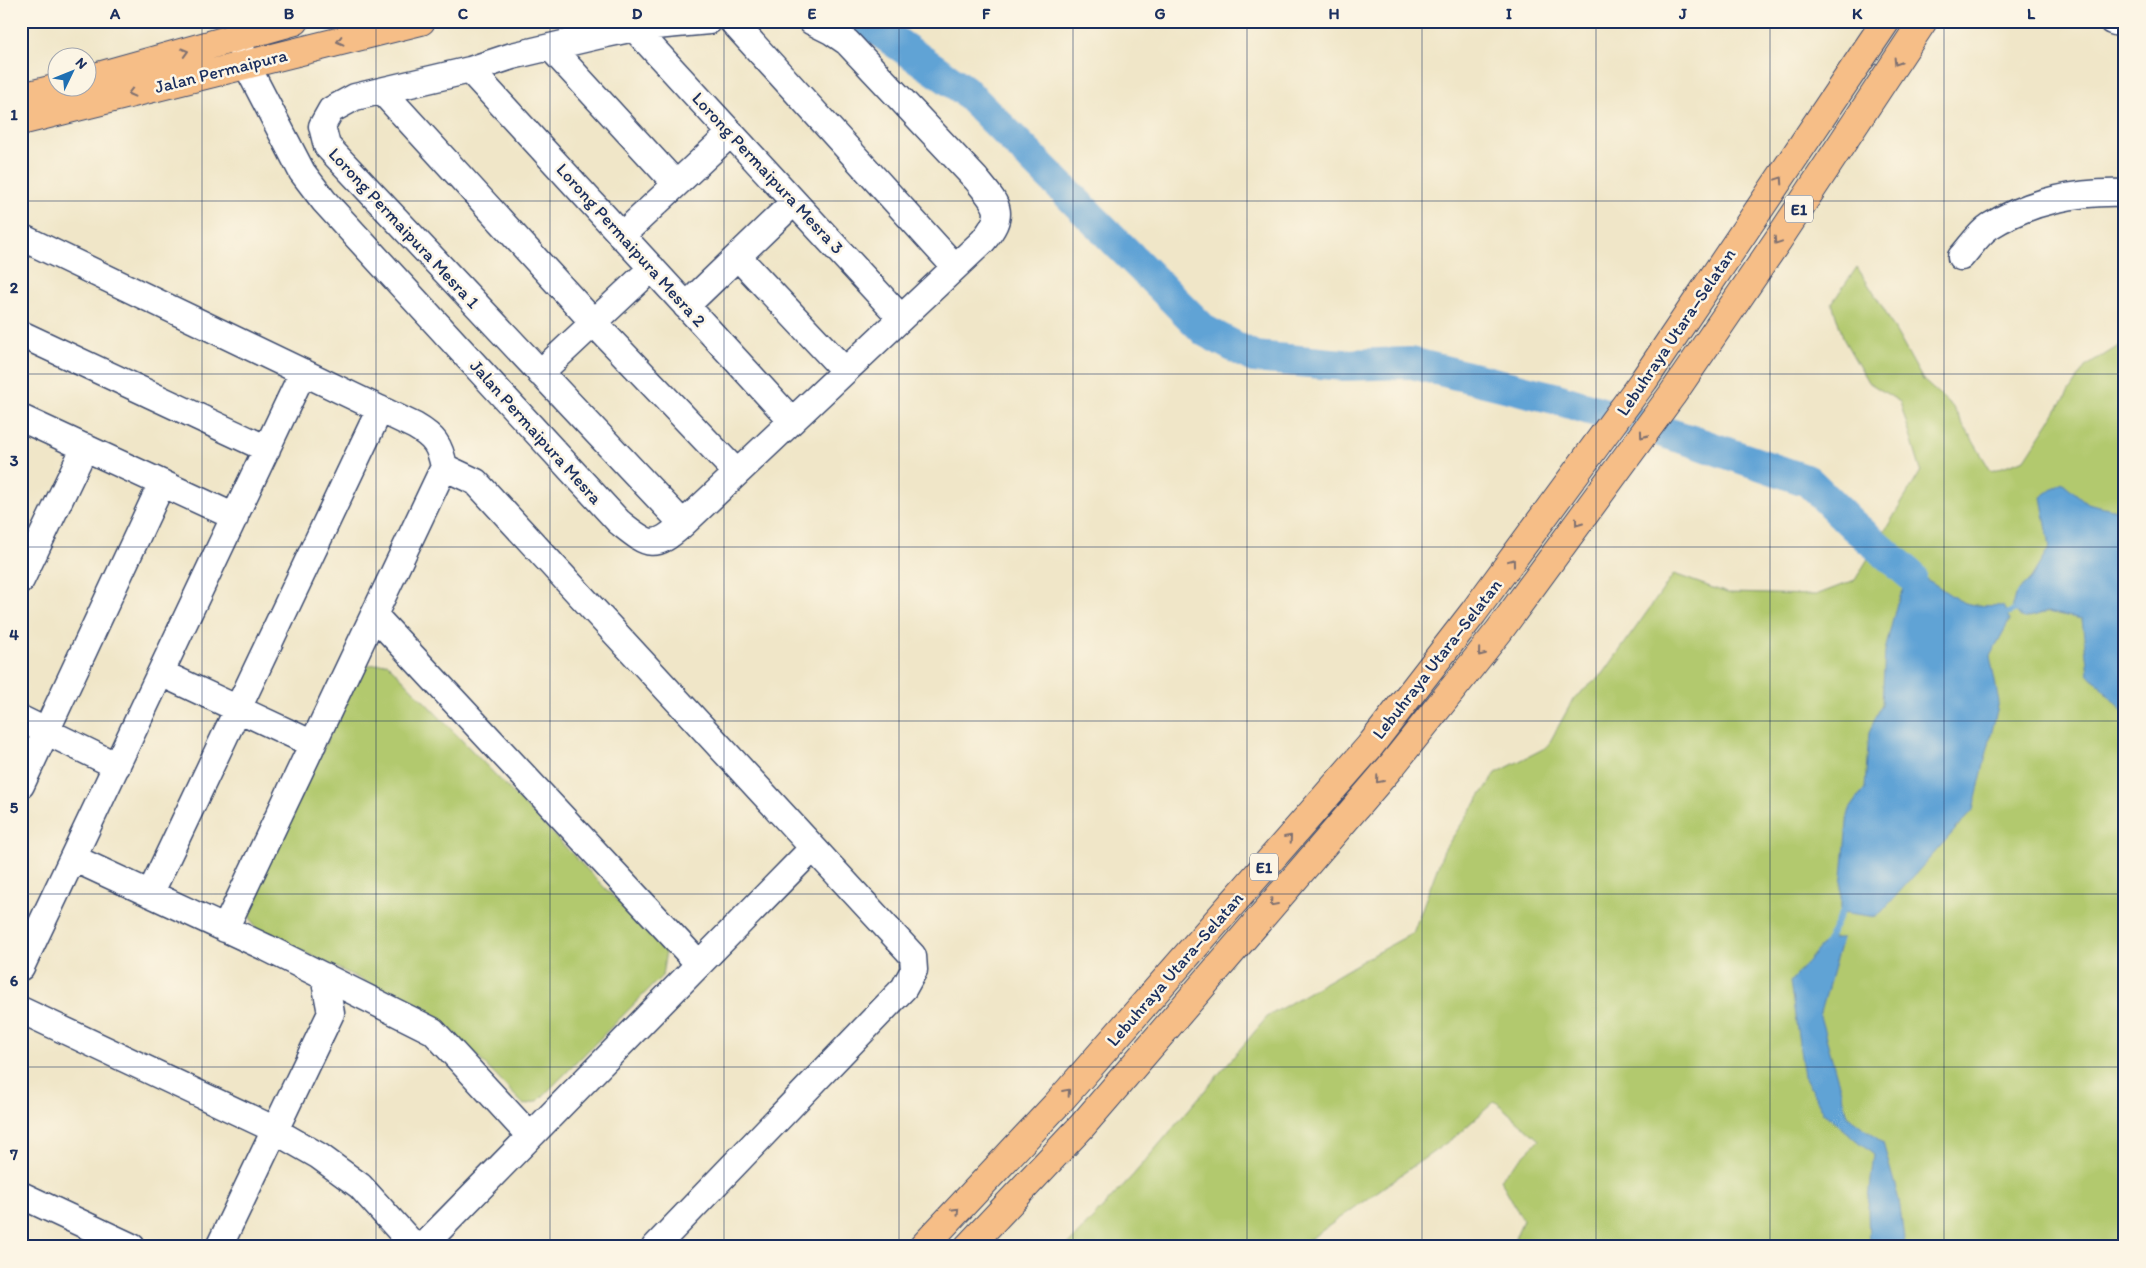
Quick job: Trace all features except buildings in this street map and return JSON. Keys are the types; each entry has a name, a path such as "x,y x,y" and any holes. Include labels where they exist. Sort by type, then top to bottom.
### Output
{"main road":[{"name":"Jalan Permaipura","path":"98,76 295,21"},
{"name":"Jalan Permaipura","path":"21,121 421,21"},
{"name":"Lebuhraya Utara–Selatan","path":"923,1247 1064,1096 1370,746 1473,613 1644,380 1886,21"},
{"name":"Lebuhraya Utara–Selatan","path":"968,1247 1082,1126 1393,764 1499,631 1672,395 1778,240 1923,21"},
{"path":"21,97 48,90"}],"street":[{"name":"Lorong Permaipura Mesra 1","path":"683,524 326,146 322,126 326,115 331,110 355,97 470,70 550,47 634,28 709,21"},
{"path":"732,21 955,267"},
{"name":"Jalan Permaipura Mesra","path":"238,37 246,64 302,172 324,201 619,522 644,540 656,543 670,536 683,524 955,267 992,230 997,221 998,210 976,179 848,42 811,21"},
{"path":"2112,21 2125,25"},
{"name":"Lorong Permaipura Mesra 3","path":"634,28 901,318"},
{"path":"550,47 676,184"},
{"name":"Lorong Permaipura Mesra 2","path":"470,70 792,421"},
{"path":"382,91 594,323 737,473"},
{"path":"622,236 731,133"},
{"path":"1960,257 1989,227 2036,204 2095,192 2125,193"},
{"path":"686,306 794,202"},
{"path":"21,237 380,409 431,436 442,455 444,467 225,929"},
{"path":"738,257 845,371"},
{"path":"540,372 652,268"},
{"path":"21,334 267,449"},
{"path":"21,967 303,372"},
{"path":"150,894 380,409"},
{"path":"21,418 235,517"},
{"path":"21,580 85,447"},
{"path":"444,467 476,482 913,956 914,970 904,988 655,1247"},
{"path":"21,785 162,483"},
{"path":"374,615 700,964"},
{"path":"160,673 313,744"},
{"path":"21,720 116,766"},
{"path":"422,1247 813,848"},
{"path":"73,858 324,976 433,1031 530,1136"},
{"path":"219,1247 331,1013 324,976"},
{"path":"21,1010 275,1130 320,1156 360,1186 415,1247"},
{"path":"21,1195 132,1247"}],"green space":[{"path":"1857,267 1879,301 1923,380 1952,406 1991,471 2025,459 2085,367 2125,342 2125,1247 1511,1247 1523,1220 1500,1179 1539,1140 1495,1101 1456,1136 1299,1247 1066,1247 1134,1174 1268,1016 1413,933 1444,850 1496,773 1547,747 1574,698 1603,674 1674,574 1727,593 1816,595 1855,580 1921,471 1900,402 1868,382 1844,340 1832,303"},
{"path":"387,663 666,951 662,976 538,1101 524,1105 439,1017 256,929 246,909 363,666"}],"water":[{"path":"2062,482 2087,503 2125,512 2125,714 2088,673 2082,619 2047,612 2022,619 2012,606 2015,595 2031,578 2050,547 2041,497"},
{"path":"1911,575 1931,582 1967,604 2003,606 2010,620 1990,656 1999,702 1973,810 1877,917 1841,912 1841,887 1848,812 1865,788 1869,732 1882,704 1885,651 1897,603"},
{"path":"1828,938 1842,938 1820,1016 1848,1116 1883,1143 1899,1200 1905,1247 1869,1247 1868,1207 1874,1154 1824,1113 1804,1077 1790,982"}],"waterway":[{"path":"865,21 964,90 1205,331 1254,357 1343,365 1411,363 1554,398 1692,441 1808,481 1854,526 1911,575"},
{"path":"2000,616 2022,607"},
{"path":"1825,945 1845,907"}]}
